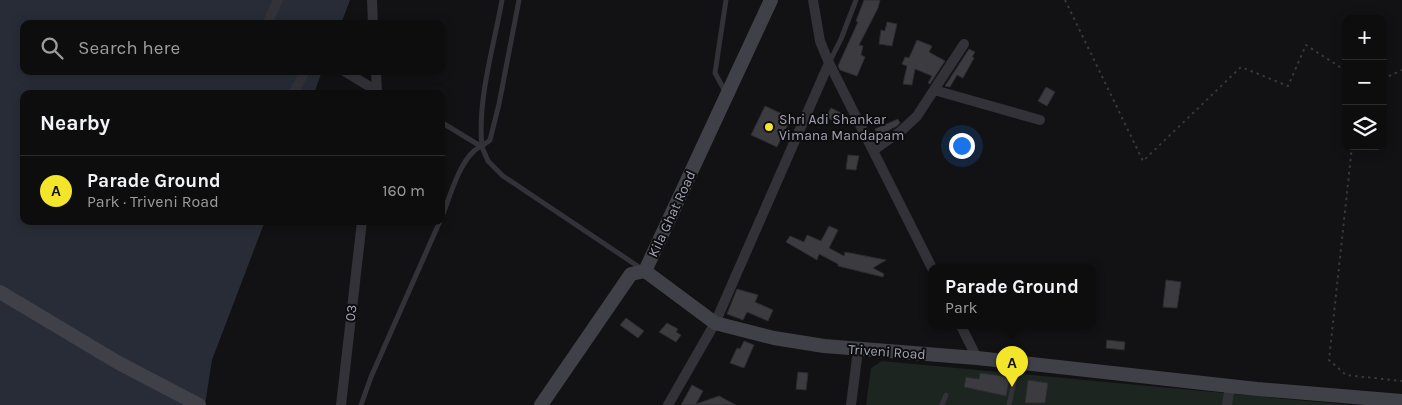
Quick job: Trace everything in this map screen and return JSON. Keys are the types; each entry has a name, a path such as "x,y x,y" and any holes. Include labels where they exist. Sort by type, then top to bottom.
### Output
{"main road":[{"name":"Kila Ghat Road","path":"541,405 631,274 645,271 771,0"},
{"name":"Triveni Road","path":"645,271 716,322 774,338 858,350 977,358 1230,386 1402,401"},
{"path":"0,292 117,362 199,405"}],"street":[{"path":"269,20 278,0"},
{"path":"372,0 373,20"},
{"path":"813,0 820,42 829,63 930,264"},
{"path":"874,150 901,131 917,116 964,44"},
{"path":"668,405 716,322 829,63"},
{"path":"295,90 303,75"},
{"path":"350,75 374,90"},
{"path":"377,75 379,90"},
{"path":"934,90 1040,120"},
{"name":"03","path":"341,405 362,225"},
{"path":"962,329 977,358"},
{"path":"851,405 858,350"},
{"path":"1227,405 1230,386"}],"lane":[{"path":"482,147 483,105 502,0"},
{"path":"445,210 458,178 474,151 490,140 499,104 519,0"},
{"path":"726,0 715,74 727,95"},
{"path":"829,63 841,39 856,0"},
{"name":"Triveni Road","path":"445,124 482,147 488,161 503,176 645,271"},
{"path":"361,405 371,377 439,225"},
{"path":"1009,405 1018,363"},
{"path":"942,405 946,395"}],"path":[{"path":"1066,0 1143,160 1240,67 1288,86 1306,45 1342,68"},
{"path":"1387,77 1402,70"},
{"path":"1352,150 1329,360 1346,375 1402,381"}],"shaded area":[{"path":"0,0 350,0 342,20 20,20 20,75 321,75 315,90 20,90 20,225 263,225 212,360 205,405 0,405"},
{"path":"882,361 1351,405 866,405 871,368"}],"building":[{"path":"864,0 880,0 878,8 859,45 863,46 861,55 865,57 857,76 840,70 838,66 858,22 856,21"},
{"path":"887,22 897,24 892,46 879,44 881,30 885,31"},
{"path":"917,40 932,46 929,52 945,61 930,84 928,83 932,76 915,69 912,85 903,84 907,66 902,64 905,57 909,58"},
{"path":"969,49 975,52 972,57 974,58 963,78 957,75 950,87 945,86"},
{"path":"1046,87 1055,92 1047,106 1038,101"},
{"path":"765,106 791,118 777,147 751,135"},
{"path":"831,108 845,115 840,124 826,117"},
{"path":"898,119 900,123 897,126 878,136 875,129"},
{"path":"848,155 859,156 856,170 846,169"},
{"path":"829,226 838,230 829,248 844,256 845,252 886,260 873,268 884,274 883,277 838,266 838,264 819,254 817,260 786,242 790,236 804,242 807,235 821,241"},
{"path":"1166,280 1181,282 1177,308 1163,307"},
{"path":"737,289 758,295 755,302 773,310 768,321 747,312 743,320 727,314"},
{"path":"626,318 644,331 638,338 620,325"},
{"path":"667,323 678,329 676,332 681,335 676,342 659,332"},
{"path":"1107,340 1125,342 1124,350 1106,348"},
{"path":"744,341 754,345 744,368 730,363 737,348 740,349"},
{"path":"798,372 808,373 806,390 796,389"},
{"path":"980,373 1010,377 1006,396 964,387 966,377 979,379"},
{"path":"1028,380 1048,383 1045,403 1025,403"},
{"path":"692,385 703,391 696,404 719,396 736,405 681,405"}],"place":[{"name":"Shri Adi Shankar Vimana Mandapam","path":"769,127"},
{"name":"Parade Ground","path":"1012,387"}]}
